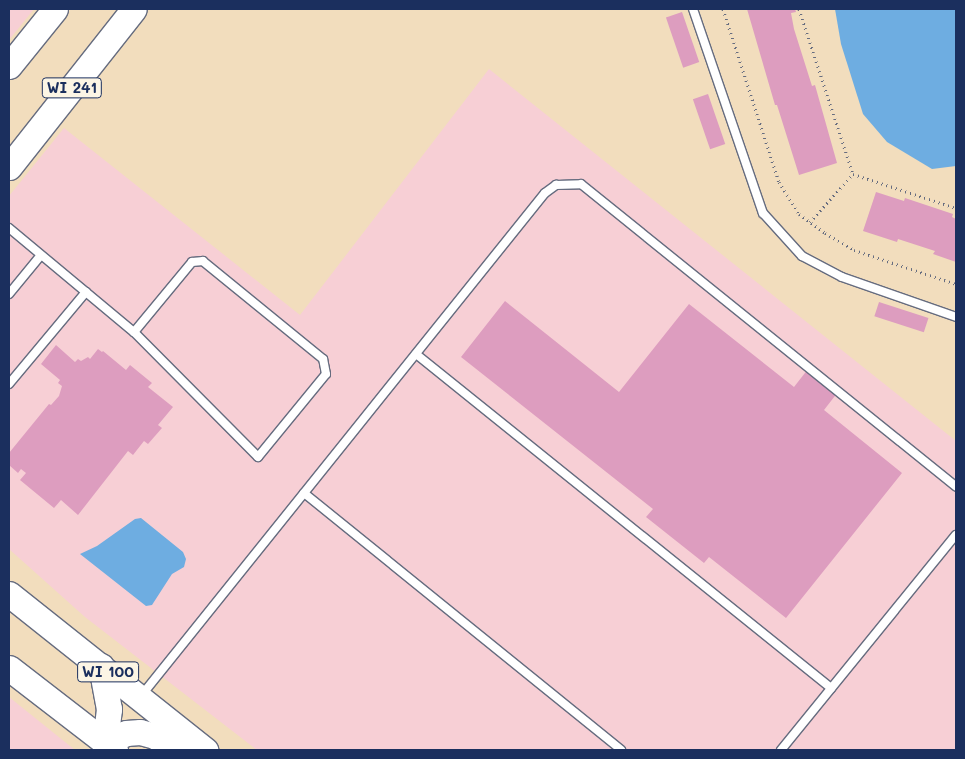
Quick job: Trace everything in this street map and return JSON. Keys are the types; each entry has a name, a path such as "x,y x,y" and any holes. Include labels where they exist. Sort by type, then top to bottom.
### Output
{"main road":[{"path":"9,66 55,9"},
{"name":"WI 241","path":"9,167 134,9"},
{"name":"WI 100","path":"9,594 206,750"},
{"path":"101,666 109,709 107,748"},
{"path":"9,668 107,748"},
{"path":"107,748 126,734 140,732 155,736 174,750"}],"lane":[{"path":"693,9 763,214 802,256 842,277 956,317"},
{"path":"140,698 545,193 556,185 581,184 956,487"},
{"path":"9,228 134,332 258,456 326,374 323,360 203,262 192,262 134,332"},
{"path":"9,294 42,255"},
{"path":"9,384 86,292"},
{"path":"416,354 832,688"},
{"path":"304,494 621,750"},
{"path":"780,750 956,535"}],"path":[{"path":"722,9 779,182 794,207 810,222 854,250 956,284"},
{"path":"799,9 853,174"},
{"path":"810,222 853,174"},
{"path":"853,174 956,208"}],"shaded area":[{"path":"9,9 34,9 9,40"},
{"path":"489,69 956,441 956,750 257,750 85,617 9,549 9,196 64,128 300,315"},
{"path":"9,697 75,750 9,750"}],"water":[{"path":"835,9 956,9 956,166 932,169 887,142 863,114 841,44"},
{"path":"141,518 183,552 186,559 184,567 172,574 152,605 146,606 80,554 97,546 135,519"}],"building":[{"path":"747,9 795,9 796,12 791,13 794,29 812,86 815,85 837,163 799,175 777,105 775,105"},
{"path":"682,12 699,62 683,68 666,18"},
{"path":"708,94 725,144 710,149 693,99"},
{"path":"876,192 904,201 905,198 953,214 952,217 956,219 956,262 933,254 935,251 898,239 897,242 863,231"},
{"path":"505,301 619,392 689,304 794,387 808,369 838,392 824,410 902,473 786,618 709,557 704,563 646,517 653,509 461,357"},
{"path":"879,302 928,318 924,332 874,316"},
{"path":"56,345 75,362 78,359 81,361 88,357 90,359 98,349 126,370 130,365 152,383 148,387 173,407 158,425 162,428 148,444 144,441 133,455 128,451 78,515 61,500 54,508 20,480 26,473 21,469 18,473 9,465 9,453 49,404 51,405 59,396 62,386 58,383 60,380 41,364"}]}
